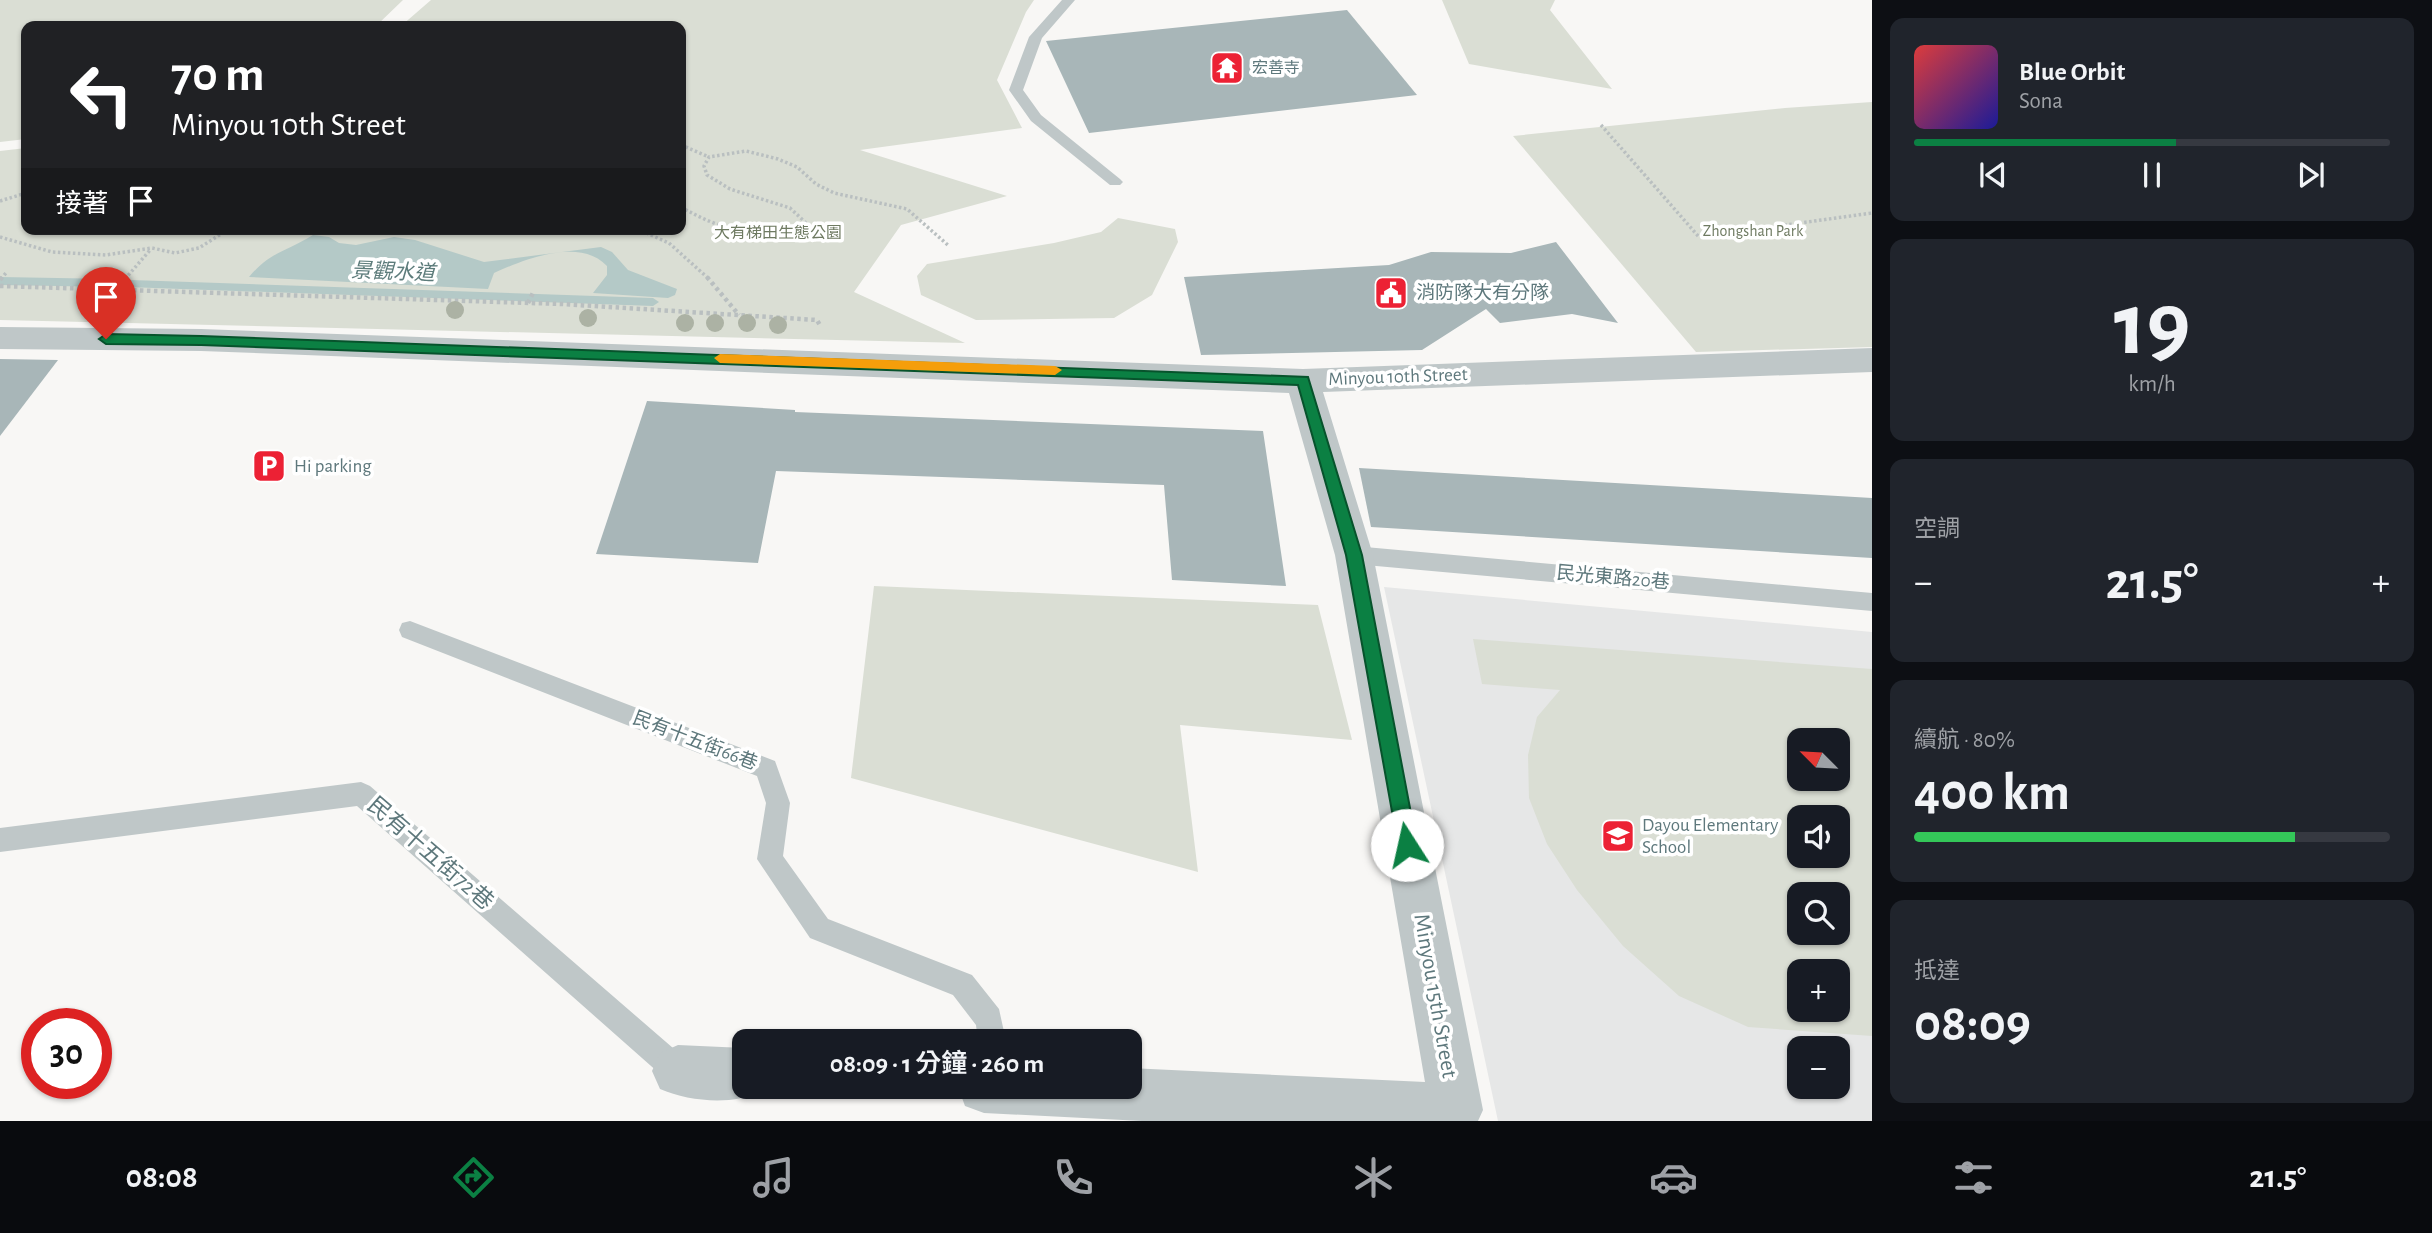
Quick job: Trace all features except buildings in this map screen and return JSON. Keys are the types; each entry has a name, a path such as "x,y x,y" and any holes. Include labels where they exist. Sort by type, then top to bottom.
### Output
{"street":[{"name":"Minyou 10th Street","path":"0,338 201,340 1303,381 1872,359"},
{"name":"Minyou 15th Street","path":"1142,1096 1457,1115 1354,555 1303,381"},
{"path":"678,1071 732,1073"}],"lane":[{"path":"1069,0 1036,37 1016,90 1036,118 1115,182"},
{"name":"民光東路20巷","path":"1354,555 1872,602"},
{"name":"民有十五街66巷","path":"410,630 767,769 778,803 770,859 819,929 962,985 989,1019 990,1029"},
{"name":"民有十五街72巷","path":"0,840 362,794 678,1071"}],"path":[{"path":"1601,125 1699,237 1872,213"},
{"path":"686,147 709,157 746,151 778,159 797,167 816,184 834,193 907,209 949,246"},
{"path":"686,209 709,223 759,234 786,236 803,231 804,222 790,208 730,189 707,175 704,166 709,157"},
{"path":"0,201 21,195"},
{"path":"0,237 52,252 106,256 152,248 175,253 200,248 220,235"},
{"path":"653,235 671,242 686,253 740,315"},
{"path":"116,290 152,248"},
{"path":"0,280 6,274"},
{"path":"0,286 528,303 817,320"},
{"path":"528,303 534,291"}],"shaded area":[{"name":"Dayou Elementary School","path":"1384,587 1872,632 1872,1121 1498,1121"}],"green space":[{"path":"0,0 403,0 381,21 21,21 21,140 0,142"},
{"name":"大有梯田生態公園","path":"431,0 1034,0 1026,12 997,80 1022,128 860,150 1007,196 901,225 854,292 965,343 0,320 0,151 21,149 21,235 686,235 686,21 407,21"},
{"path":"1442,0 1555,0 1550,10 1612,89 1469,64"},
{"name":"Zhongshan Park","path":"1872,102 1872,347 1696,352 1513,136 1785,108"},
{"path":"1118,218 1175,229 1178,242 1152,295 1114,318 976,320 921,295 917,276 927,264 1054,243 1101,232"},
{"path":"874,586 1318,605 1352,740 1180,725 1198,872 851,778"},
{"path":"1473,639 1872,669 1872,1036 1748,1027 1679,996 1623,946 1577,890 1547,844 1529,798 1528,755 1537,717 1560,690 1482,684"}],"water":[{"path":"313,235 356,245 394,237 415,240 484,262 550,254 494,273 488,289 249,277 272,257"},
{"path":"601,247 612,252 628,270 677,289 675,295 668,298 593,293 607,275 607,266 596,257 582,253 556,253"}],"waterway":[{"name":"景觀水道","path":"0,281 114,283"},
{"name":"景觀水道","path":"131,284 653,302"}],"slow traffic":[{"path":"720,358 1055,370"}],"place":[{"name":"宏善寺","path":"1227,68"},
{"name":"消防隊大有分隊","path":"1391,293"},
{"name":"Hi parking","path":"269,466"},
{"name":"Dayou Elementary School","path":"1618,836"}],"route":[{"path":"106,339 201,340 1303,381 1354,555 1407,845"}]}
